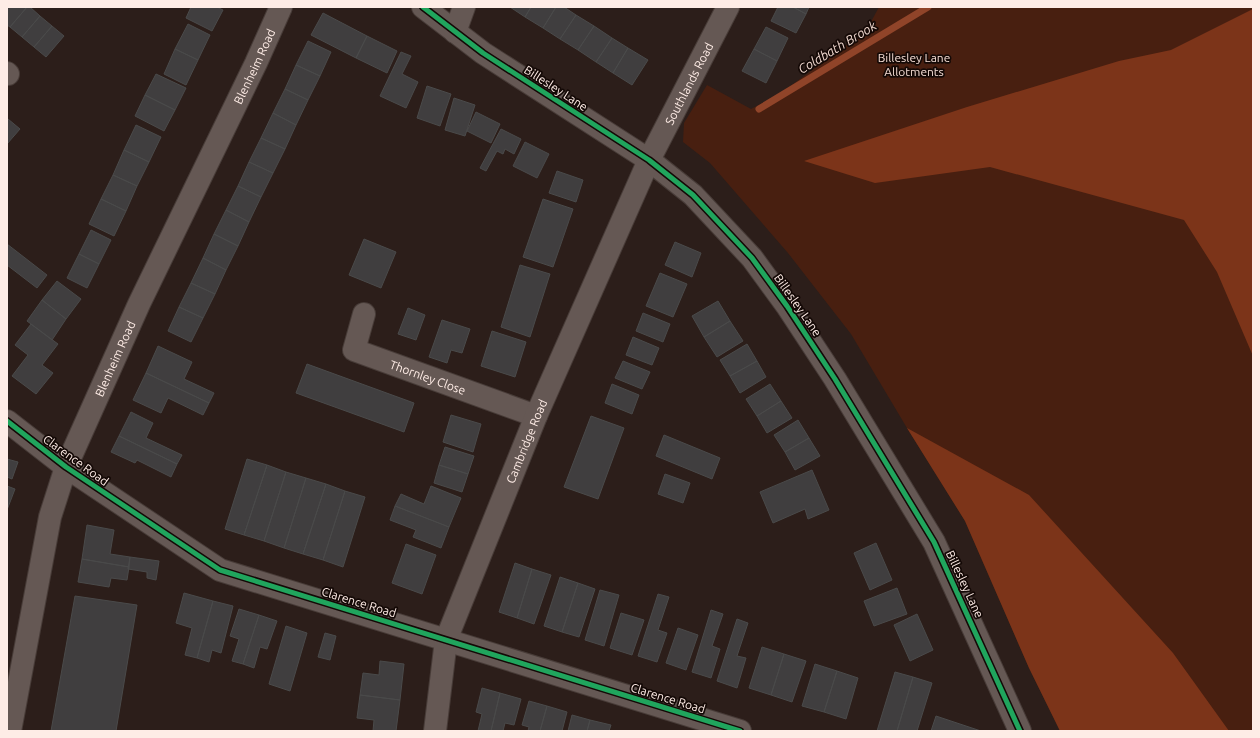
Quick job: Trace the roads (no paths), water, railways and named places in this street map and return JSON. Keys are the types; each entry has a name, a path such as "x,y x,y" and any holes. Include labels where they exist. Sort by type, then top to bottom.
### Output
{"street":[{"name":"Blenheim Road","path":"10,731 50,517 66,467 139,304 256,63 281,7"},
{"name":"Billesley Lane","path":"423,7 483,53 649,160 693,195 752,258 787,306 835,379 934,542 1020,731"},
{"path":"456,32 464,7"},
{"name":"Southlands Road","path":"649,160 728,7"},
{"name":"Cambridge Road","path":"435,731 446,640 536,416 649,160"},
{"name":"Thornley Close","path":"364,314 354,350 536,416"},
{"name":"Clarence Road","path":"7,422 66,467 220,570 740,731"}],"waterway":[{"name":"Coldbath Brook","path":"759,109 928,7"}],"park label":[{"name":"Billesley Lane Allotments","path":"914,64"}]}
